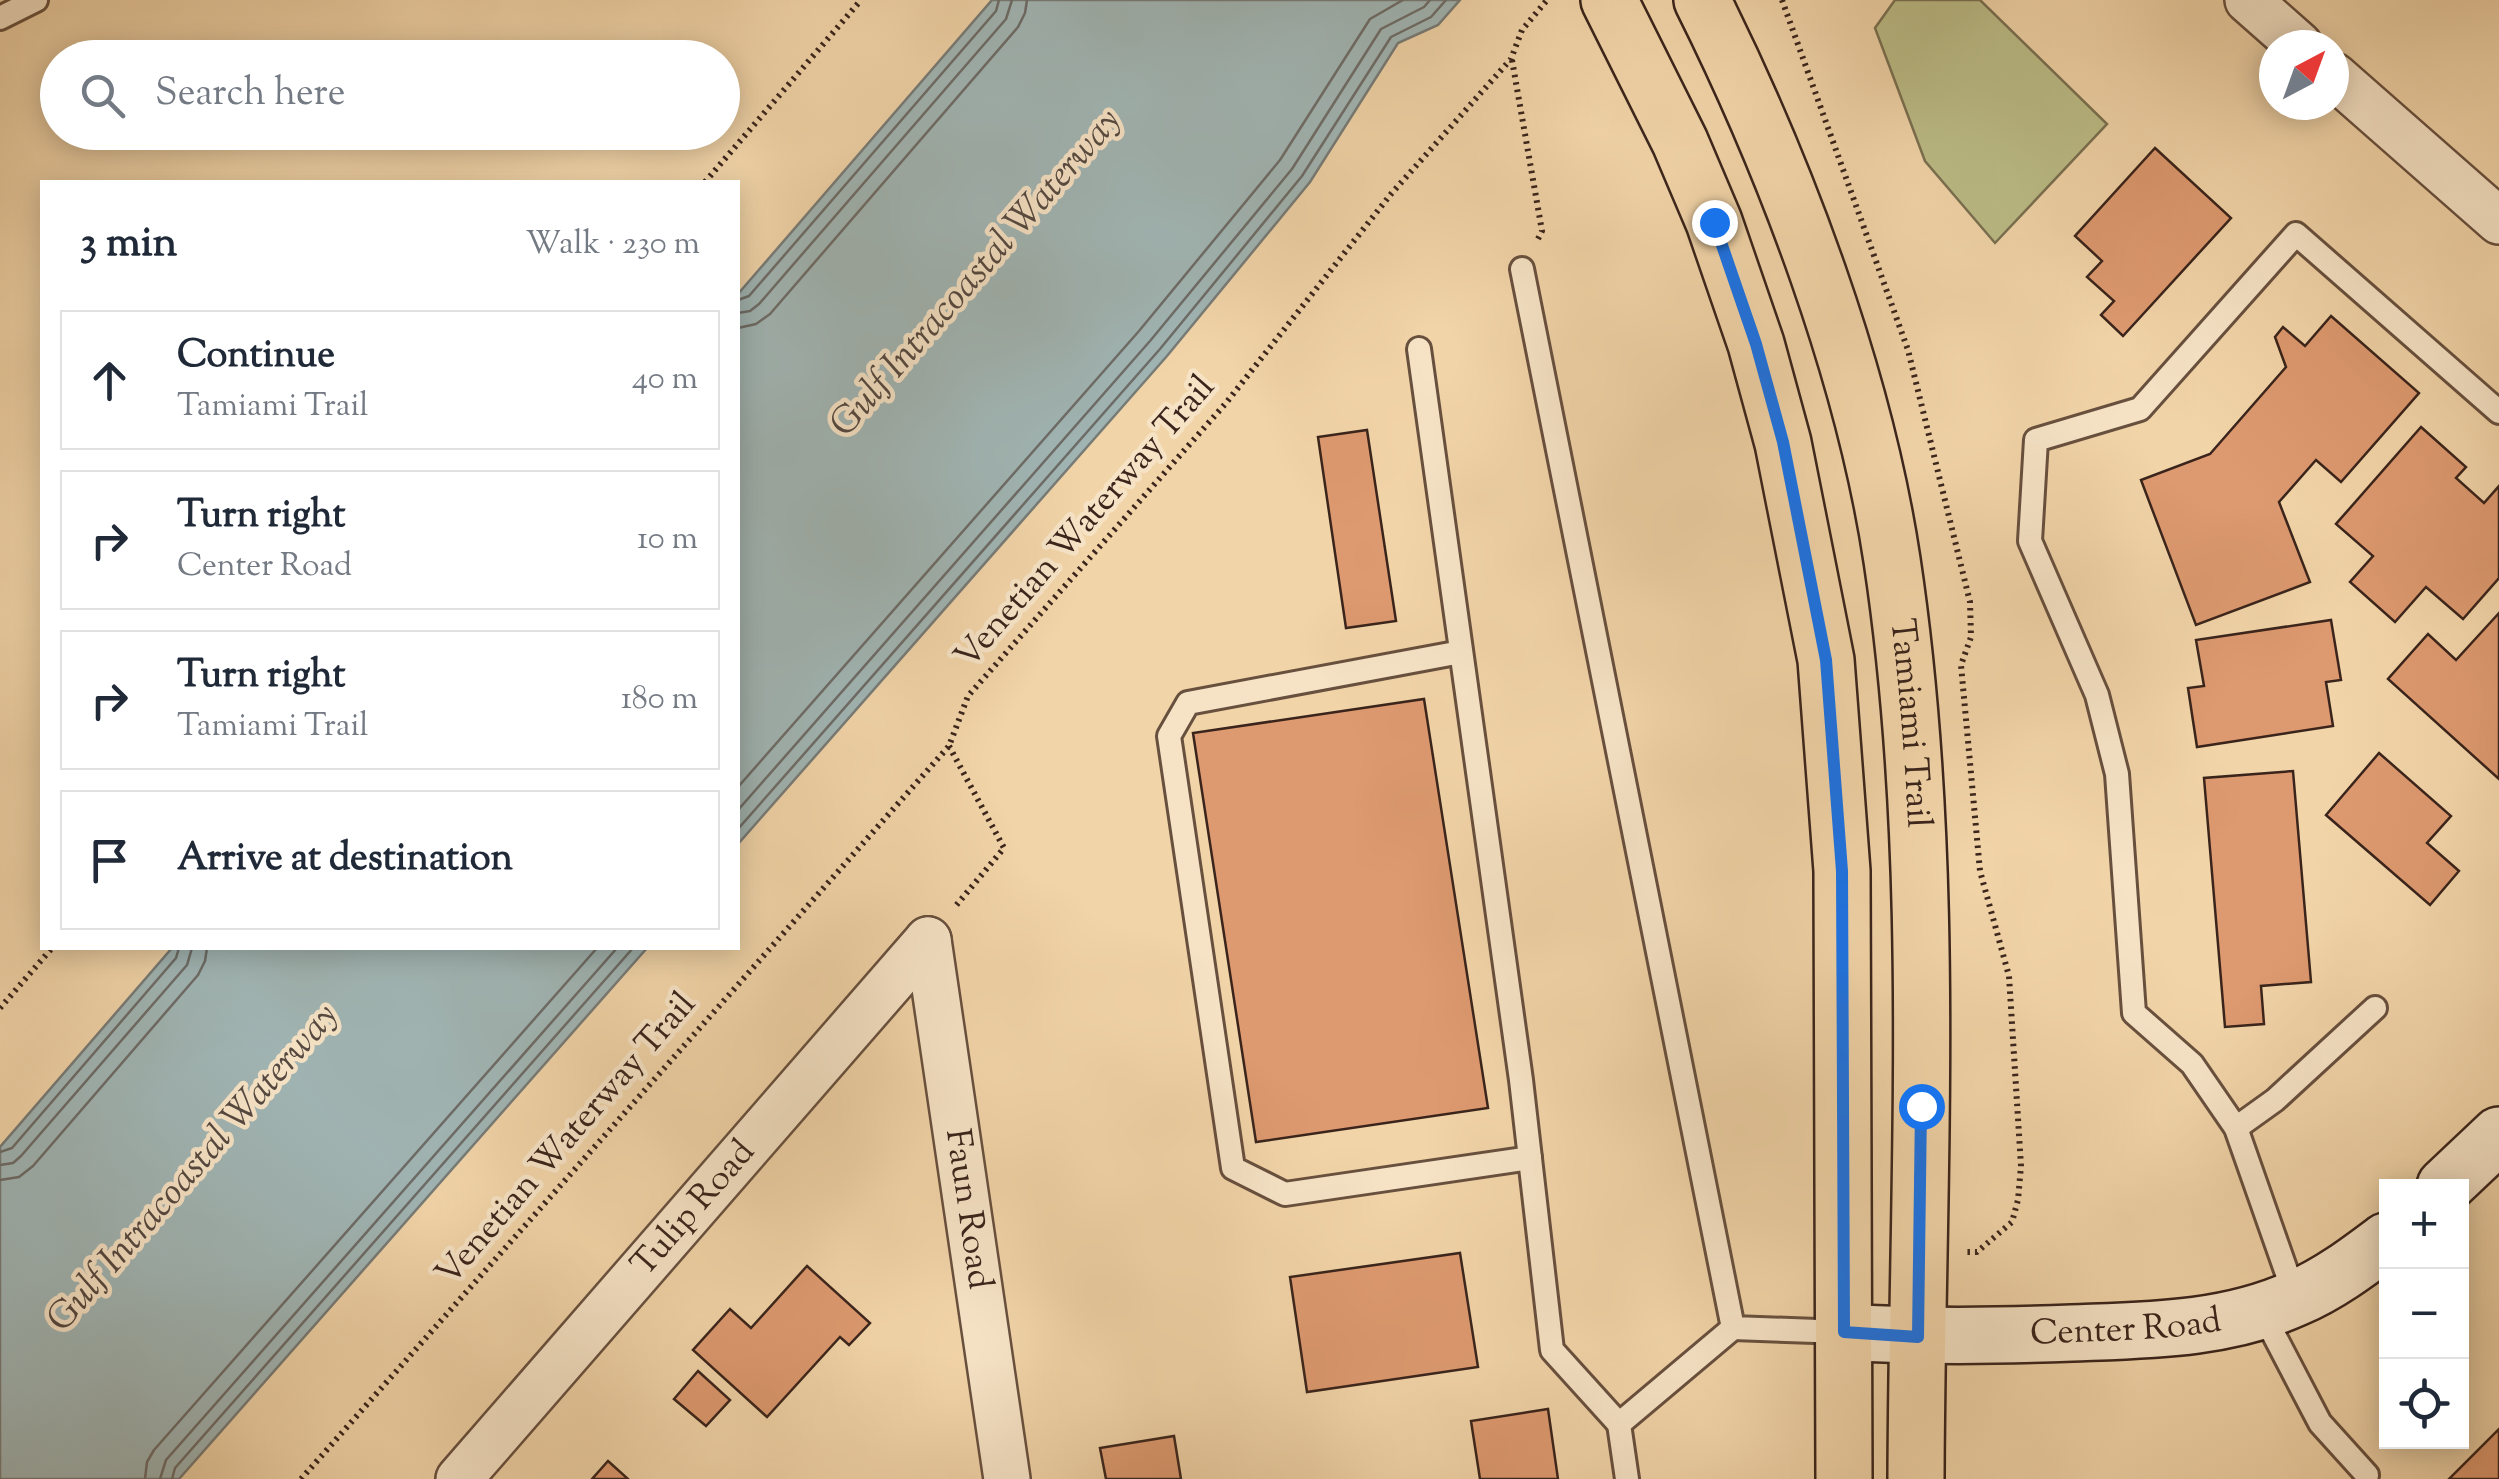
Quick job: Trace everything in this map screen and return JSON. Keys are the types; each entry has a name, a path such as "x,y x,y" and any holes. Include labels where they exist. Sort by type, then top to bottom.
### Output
{"main road":[{"path":"1610,0 1694,174 1756,344 1783,442 1826,660 1842,871 1844,1479"},
{"name":"Tamiami Trail","path":"1705,5 1788,194 1821,285 1857,407 1892,558 1911,711 1922,876 1916,1479"}],"street":[{"path":"2248,0 2282,30"},
{"path":"2349,89 2499,221"},
{"name":"Tulip Road","path":"459,1479 928,940"},
{"name":"Faun Road","path":"928,940 1007,1479"},
{"path":"2453,1179 2499,1135"},
{"name":"Center Road","path":"1844,1332 1918,1337 2181,1329 2219,1323 2279,1304 2348,1269 2379,1246"}],"lane":[{"path":"0,18 36,0"},
{"path":"2368,1474 2320,1424 2279,1304 2236,1128 2192,1064 2134,1013 2117,774 2097,695 2030,541 2036,440 2140,409 2296,234 2499,412"},
{"path":"1522,269 1734,1328"},
{"path":"1418,349 1530,1158 1552,1350 1619,1424 1626,1479"},
{"path":"1460,652 1188,703 1168,736 1234,1168 1285,1194 1530,1158"},
{"path":"2236,1128 2275,1100 2375,1008"},
{"path":"1619,1424 1734,1328 1844,1332"}],"path":[{"path":"740,142 861,0"},
{"name":"Venetian Waterway Trail","path":"301,1479 949,746 968,696 1226,402 1391,194 1512,58 1522,30 1548,0"},
{"path":"1512,58 1542,231 1522,269"},
{"path":"708,180 733,150"},
{"path":"928,940 1004,848 949,746"},
{"path":"2,1003 50,950"}],"green space":[{"path":"1895,0 1980,0 2107,124 1995,243 1925,161 1875,28"}],"water":[{"name":"Gulf Intracoastal Waterway","path":"992,0 1460,0 1438,25 1398,43 1310,182 1167,356 740,842 740,292"},
{"name":"Gulf Intracoastal Waterway","path":"170,950 645,950 179,1479 0,1479 0,1147"}],"building":[{"path":"2155,148 2231,218 2123,336 2101,315 2114,301 2087,277 2102,261 2075,236"},
{"path":"2331,316 2419,393 2341,482 2316,460 2279,502 2310,582 2196,625 2141,480 2210,454 2286,367 2275,337 2283,327 2305,346"},
{"path":"2421,427 2466,467 2456,478 2484,503 2499,486 2499,578 2463,619 2426,587 2395,622 2350,582 2373,556 2336,524"},
{"path":"1367,430 1396,621 1346,628 1318,437"},
{"path":"2499,613 2499,779 2388,679 2428,634 2456,660"},
{"path":"2331,620 2341,680 2326,682 2333,726 2197,747 2188,688 2204,686 2196,640"},
{"path":"1424,699 1488,1108 1256,1142 1193,733"},
{"path":"2379,753 2451,816 2427,843 2459,871 2430,905 2326,815"},
{"path":"2293,771 2311,982 2261,986 2264,1024 2225,1027 2204,778"},
{"path":"1460,1253 1478,1367 1307,1392 1290,1277"},
{"path":"807,1266 870,1323 849,1345 840,1337 767,1417 693,1350 730,1309 751,1328"},
{"path":"698,1371 730,1400 706,1426 674,1399"},
{"path":"1548,1409 1558,1479 1480,1479 1471,1421"},
{"path":"2499,1429 2499,1479 2449,1479"},
{"path":"1174,1436 1181,1479 1106,1479 1100,1448"},
{"path":"608,1461 628,1479 592,1479"}],"route":[{"path":"1714,222 1756,344 1783,442 1826,660 1842,871 1844,1332 1918,1337 1921,1106"}]}
